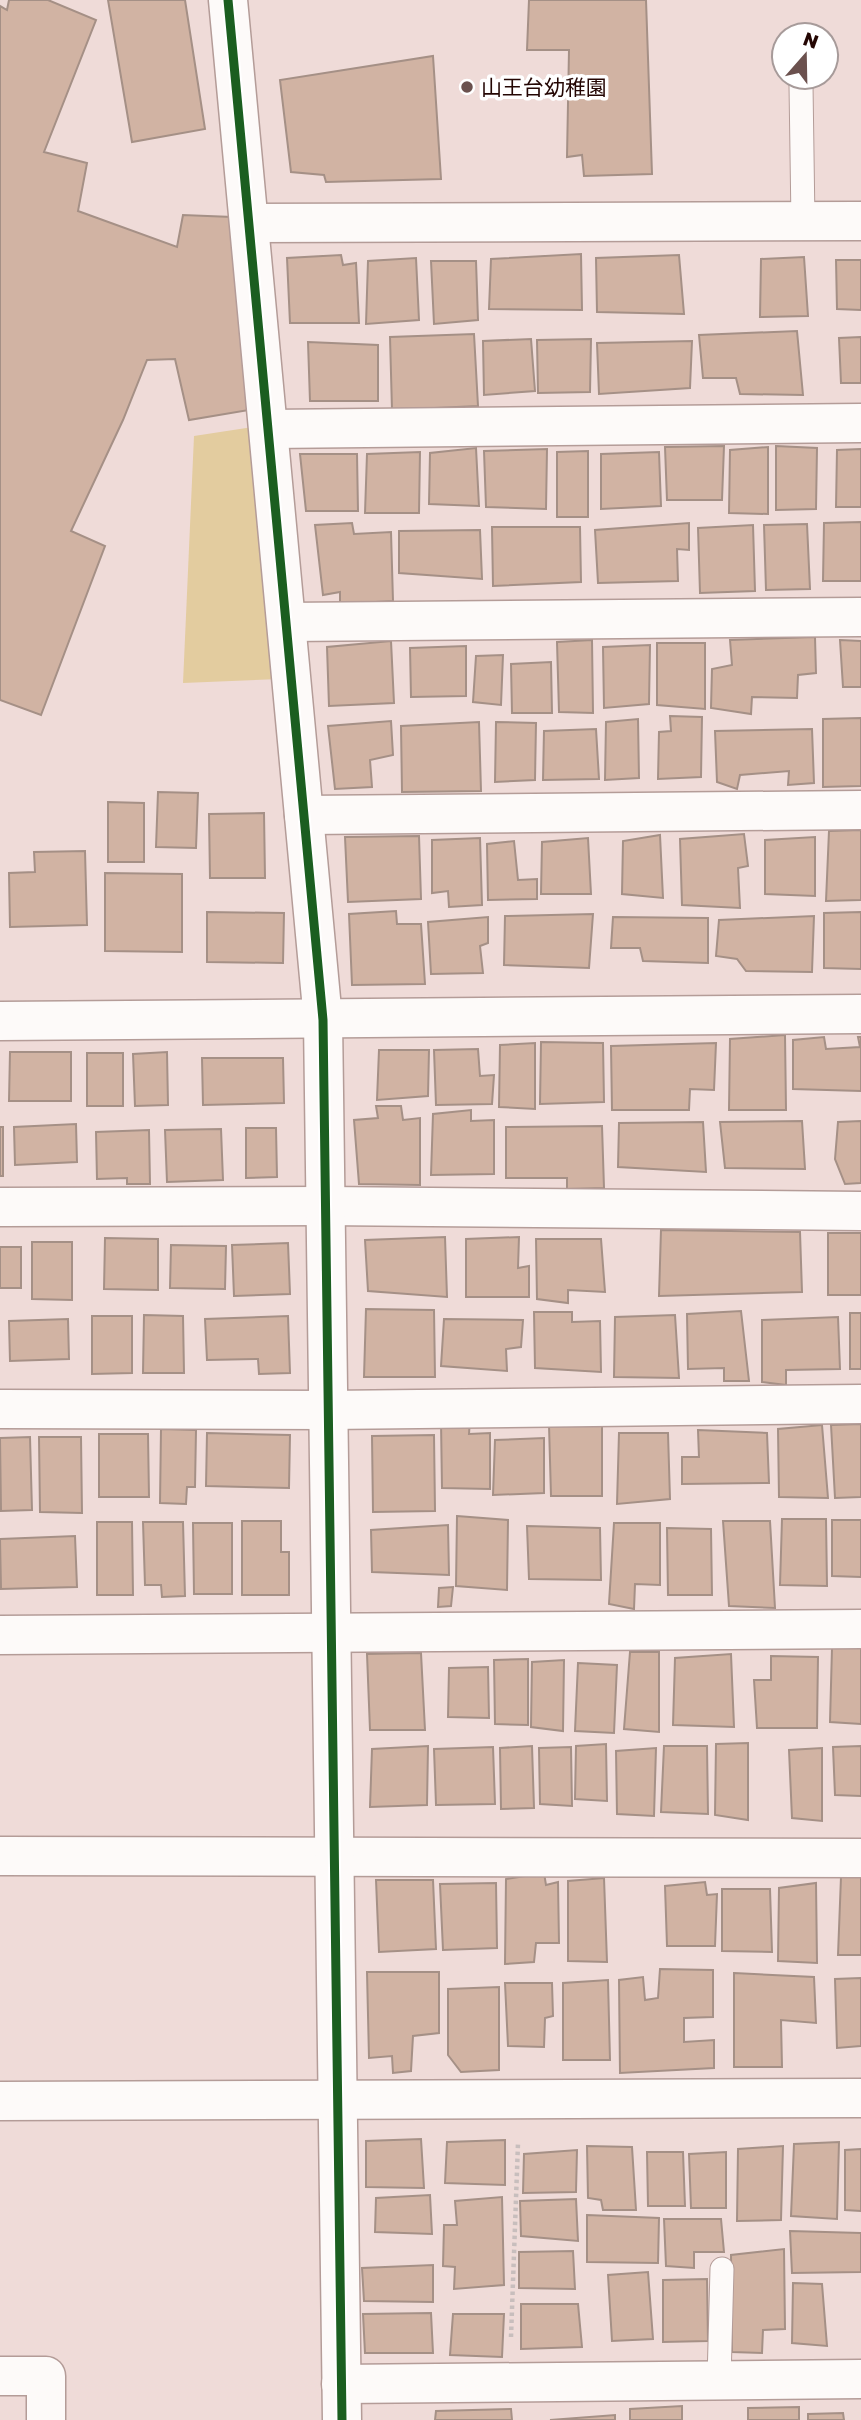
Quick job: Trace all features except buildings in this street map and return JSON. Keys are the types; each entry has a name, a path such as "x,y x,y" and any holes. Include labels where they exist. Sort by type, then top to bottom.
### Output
{"street":[{"path":"228,0 323,1020 342,2402 509,2383 861,2379"},
{"path":"250,223 861,221"},
{"path":"270,429 861,423"},
{"path":"287,622 861,617"},
{"path":"304,815 861,810"},
{"path":"0,1021 861,1014"},
{"path":"0,1206 861,1211"},
{"path":"0,1409 328,1410 861,1404"},
{"path":"0,1635 331,1630 861,1629"},
{"path":"0,1857 861,1858"},
{"path":"0,2101 338,2102 861,2098"},
{"path":"0,2376 46,2376 46,2420"}],"lane":[{"path":"802,91 803,222"},
{"path":"719,2380 722,2269"}],"path":[{"path":"509,2383 519,2100"}],"shaded area":[{"path":"259,426 280,679 183,683 194,436"}],"cycle path":[{"path":"228,0 323,1020 342,2420"}],"place":[{"name":"山王台幼稚園","path":"467,87"}]}
